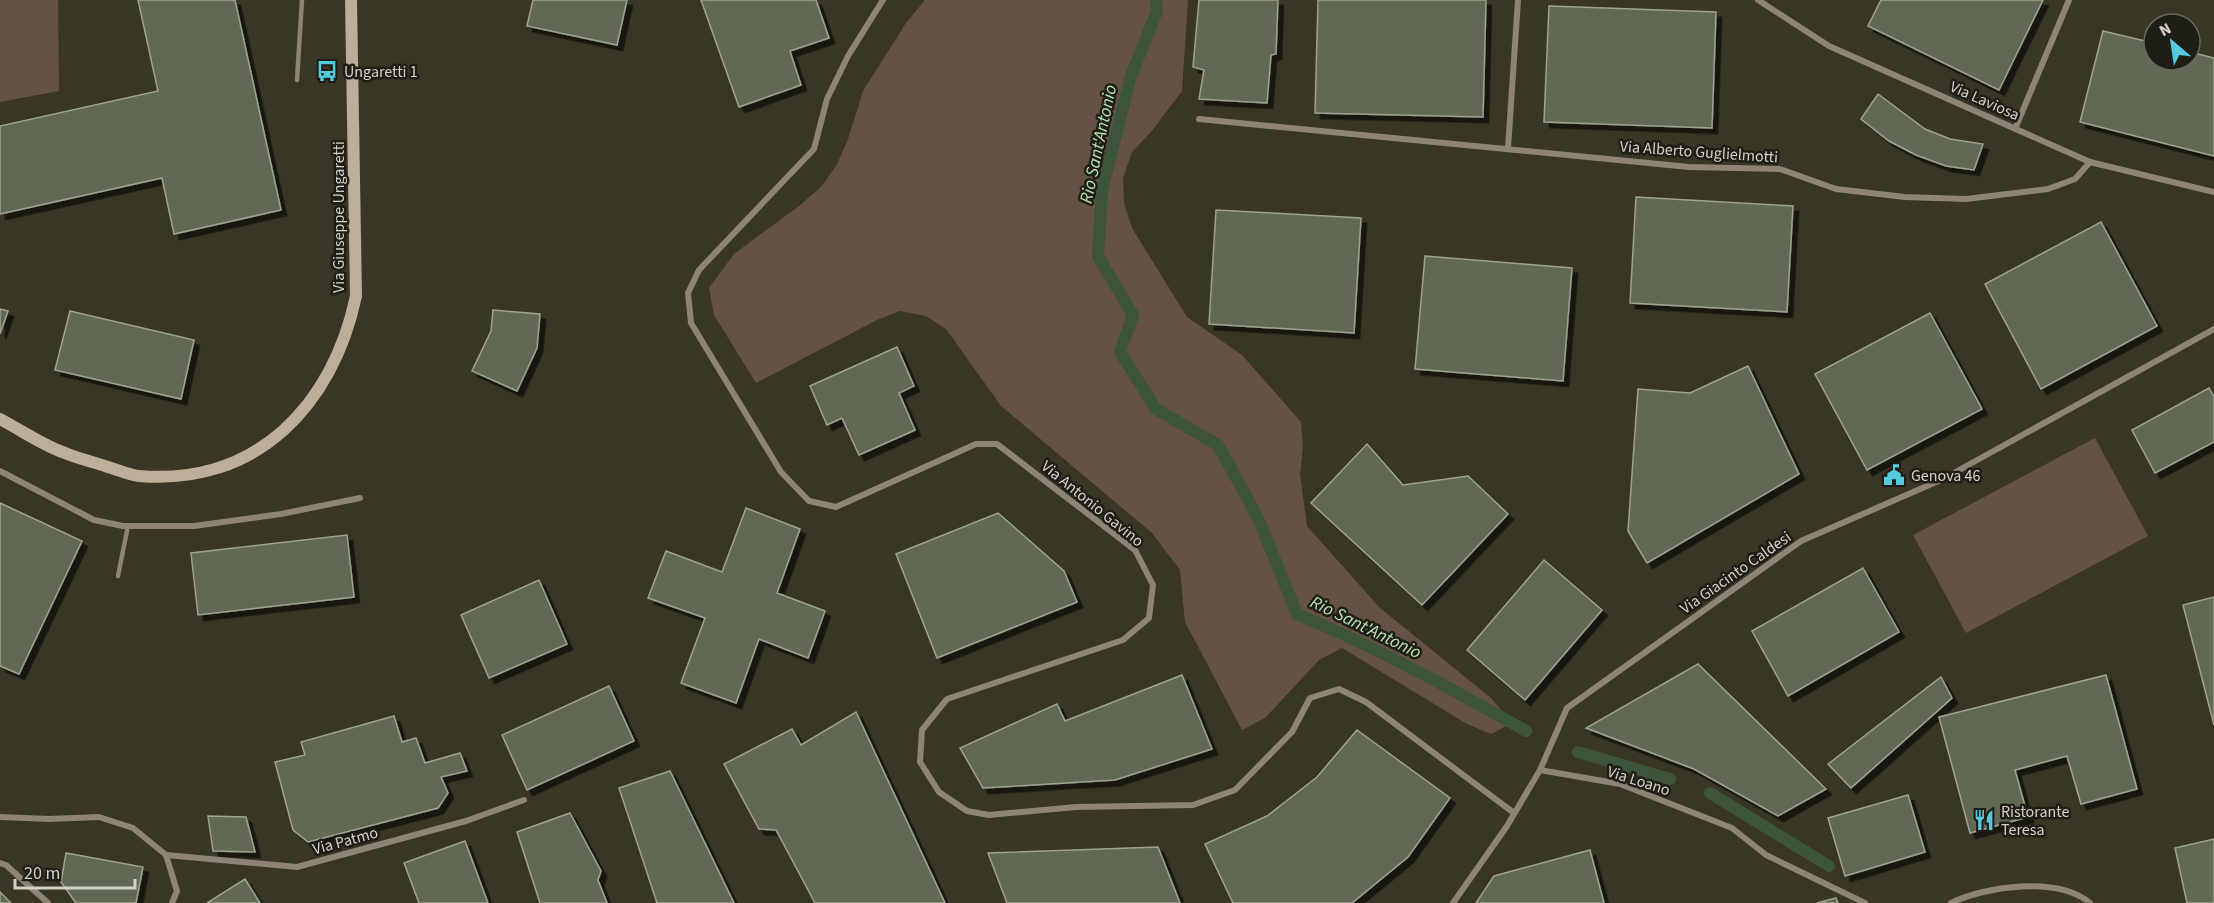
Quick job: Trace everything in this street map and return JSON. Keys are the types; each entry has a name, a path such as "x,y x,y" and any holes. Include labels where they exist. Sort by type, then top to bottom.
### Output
{"street":[{"name":"Via Giuseppe Ungaretti","path":"0,419 63,453 137,476 176,476 208,470 241,459 270,443 294,422 319,392 345,337 356,296 351,0"},
{"name":"Via Antonio Gavino","path":"883,0 848,56 827,99 814,149 699,270 688,293 691,323 781,472 809,501 836,507 976,444 997,444 1135,550 1153,585 1149,618 1123,640 947,699 922,730 921,762 939,792 967,811 989,815 1076,807 1193,805 1235,790 1292,732 1310,698 1339,689 1366,702 1514,813"},
{"path":"1508,148 1518,0"},
{"name":"Via Laviosa","path":"1758,0 1829,46 2090,162 2214,192"},
{"path":"2015,129 2069,0"},
{"name":"Via Alberto Guglielmotti","path":"1199,119 1689,167 1780,169 1836,189 1905,197 1965,199 2048,189 2074,179 2090,162"},
{"name":"Via Giacinto Caldesi","path":"1540,770 1567,708 1801,541 1943,479 2214,329"},
{"path":"0,471 94,520 128,526 194,526 281,514 360,498"},
{"path":"1452,903 1514,813 1540,770"},
{"name":"Via Loano","path":"1540,770 1620,784 1732,828 1766,855 1865,903"},
{"name":"Via Patmo","path":"166,855 297,867 466,821 524,800"},
{"path":"0,817 49,819 99,817 133,828 166,855 177,891 172,903"},
{"path":"0,863 6,865 48,903"},
{"path":"1951,903 1991,891 2026,886 2060,889 2090,903"}],"lane":[{"path":"297,80 302,0"},
{"path":"118,576 128,526"}],"shaded area":[{"path":"0,0 58,0 59,91 0,102"},
{"path":"925,0 1188,0 1182,91 1151,132 1132,152 1123,178 1124,203 1132,228 1187,317 1242,355 1301,422 1303,447 1300,474 1307,526 1379,607 1491,698 1512,723 1491,734 1467,724 1342,648 1319,660 1265,718 1242,730 1185,622 1180,570 1152,533 1001,406 946,329 926,316 900,311 877,320 756,383 714,315 709,288 734,254 820,188 836,166 847,142 863,91 906,23"},
{"path":"2095,438 2148,536 1966,633 1913,535"}],"building":[{"path":"138,0 235,0 281,210 174,234 162,178 0,214 0,126 158,91"},
{"path":"533,0 627,0 617,45 527,26"},
{"path":"701,0 816,0 829,38 790,51 801,85 739,107"},
{"path":"1199,0 1278,0 1276,54 1271,55 1267,103 1199,99 1204,70 1193,67"},
{"path":"1318,0 1486,0 1483,117 1315,113"},
{"path":"1881,0 2043,0 1999,90 1868,26"},
{"path":"1549,6 1716,12 1712,128 1544,122"},
{"path":"2103,31 2142,40 2142,72 2202,72 2202,55 2214,58 2214,156 2080,122"},
{"path":"1878,94 1925,129 1950,139 1983,144 1974,170 1946,166 1916,155 1889,141 1861,119"},
{"path":"1636,197 1793,206 1787,312 1630,303"},
{"path":"1216,210 1361,218 1354,333 1209,324"},
{"path":"2101,222 2157,326 2041,389 1985,284"},
{"path":"1425,256 1572,268 1563,381 1415,369"},
{"path":"0,309 8,311 0,334"},
{"path":"493,310 540,314 537,348 517,391 472,371 491,331"},
{"path":"70,311 194,340 181,399 55,370"},
{"path":"1930,313 1982,409 1867,470 1815,374"},
{"path":"897,347 914,386 899,393 915,430 859,455 842,418 827,425 810,386"},
{"path":"1748,366 1799,474 1647,563 1628,531 1638,389 1690,393"},
{"path":"2209,388 2214,397 2214,442 2155,473 2132,430"},
{"path":"1367,444 1403,485 1468,476 1508,514 1422,605 1311,503"},
{"path":"0,503 82,541 19,674 0,666"},
{"path":"746,508 800,529 777,593 825,611 808,658 759,639 736,703 681,683 705,618 648,598 666,551 722,572"},
{"path":"998,513 1064,571 1077,602 937,658 896,554"},
{"path":"347,535 354,597 198,615 191,553"},
{"path":"1544,560 1602,610 1525,700 1467,650"},
{"path":"1863,568 1899,632 1788,696 1752,631"},
{"path":"539,580 567,644 489,678 461,615"},
{"path":"2214,597 2214,725 2183,605"},
{"path":"1698,664 1826,789 1778,816 1694,769 1586,728"},
{"path":"1182,675 1212,749 1115,780 983,788 960,748 1057,704 1065,721"},
{"path":"2106,675 2137,789 2081,804 2067,756 2015,770 2028,817 1970,833 1939,717"},
{"path":"1941,677 1952,698 1851,788 1828,764"},
{"path":"609,686 634,741 527,790 502,735"},
{"path":"856,712 945,903 815,903 776,830 759,829 724,764 792,729 801,745"},
{"path":"394,716 402,742 416,738 425,763 460,753 467,771 441,777 448,793 438,808 308,842 293,830 275,762 305,755 301,742"},
{"path":"1357,730 1450,798 1408,857 1352,903 1233,903 1205,844 1267,816 1317,777"},
{"path":"670,771 734,903 657,903 619,788"},
{"path":"1908,795 1925,852 1845,876 1828,818"},
{"path":"570,813 601,871 598,880 607,903 540,903 517,832"},
{"path":"208,816 246,817 255,852 213,851"},
{"path":"2214,839 2214,903 2187,903 2175,848"},
{"path":"465,841 488,903 419,903 404,863"},
{"path":"1158,847 1180,903 1007,903 988,853"},
{"path":"1590,850 1604,903 1476,903 1494,876"},
{"path":"66,853 143,867 136,903 76,903 61,882"},
{"path":"245,879 260,903 207,903"},
{"path":"0,892 11,903 0,903"},
{"path":"1836,898 1838,903 1817,903"}],"waterway":[{"name":"Rio Sant'Antonio","path":"1156,0 1157,11 1131,76 1102,190 1098,256 1133,315 1120,352 1156,409 1218,445 1258,518 1297,614 1385,654 1526,731"},
{"name":"Rio Sant'Antonio","path":"1578,752 1670,779"},
{"name":"Rio Sant'Antonio","path":"1710,793 1829,866"}],"place":[{"name":"Ungaretti 1","path":"327,71"},
{"name":"Genova 46","path":"1894,475"},
{"name":"Ristorante Teresa","path":"1984,820"}]}
